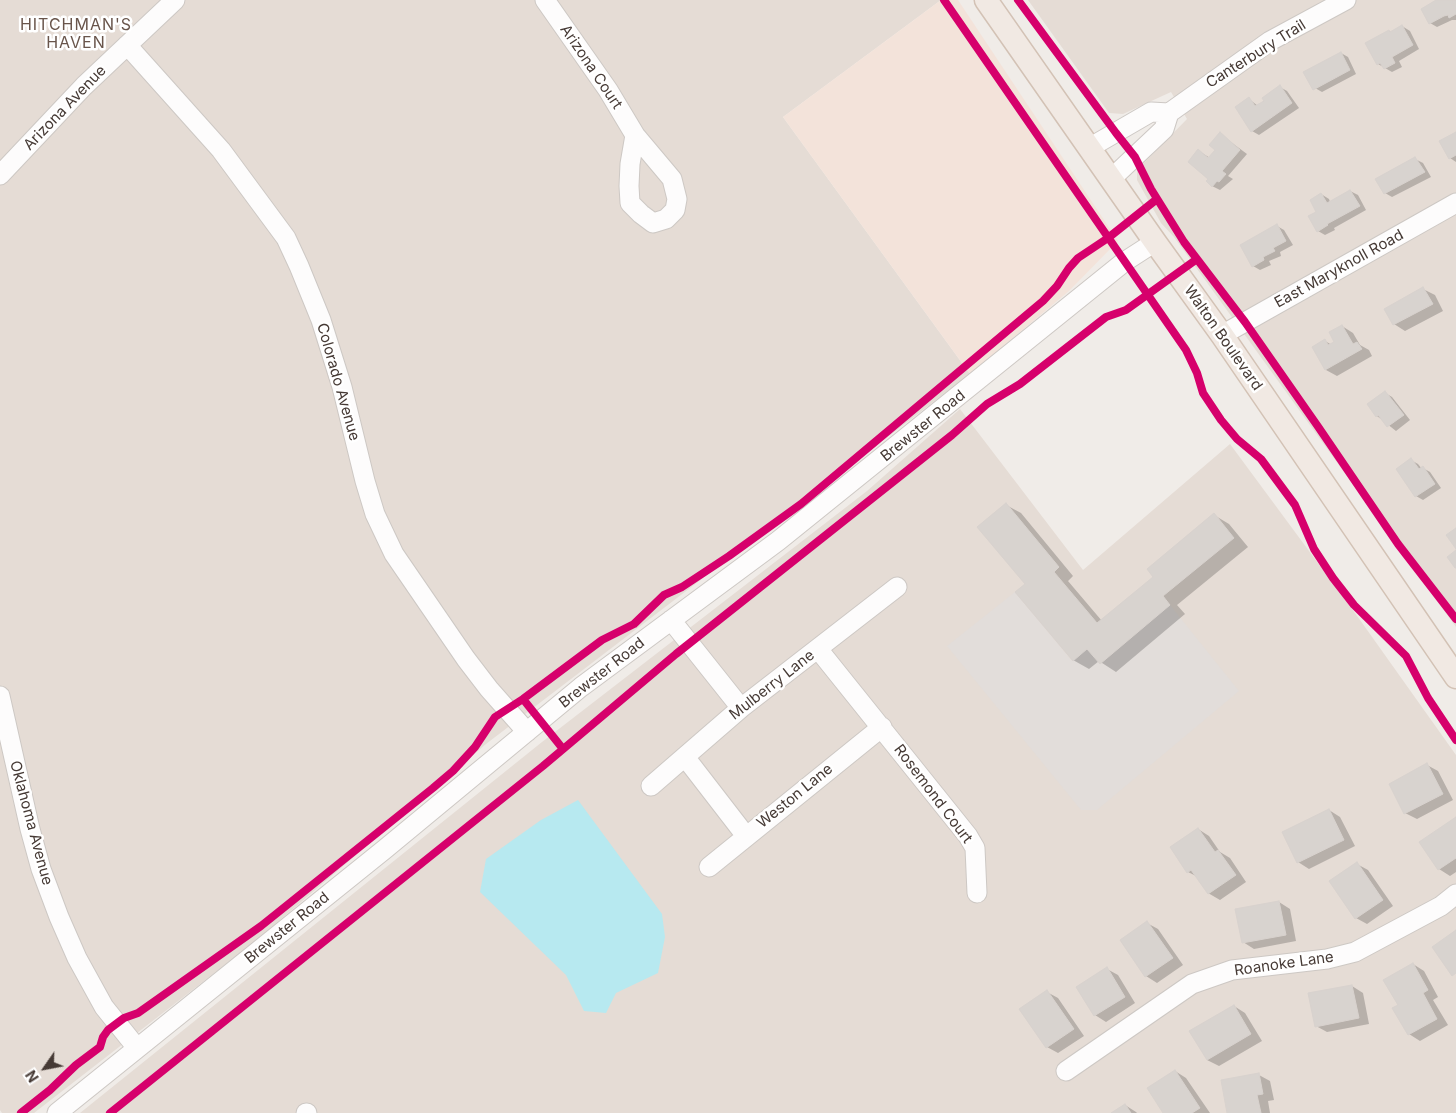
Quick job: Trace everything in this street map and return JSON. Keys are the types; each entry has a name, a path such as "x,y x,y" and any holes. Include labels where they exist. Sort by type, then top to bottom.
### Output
{"main road":[{"name":"Walton Boulevard","path":"986,0 1154,242 1222,335 1456,678"}],"street":[{"name":"Arizona Avenue","path":"0,176 84,86 175,0"},
{"name":"Arizona Court","path":"545,0 608,90 635,135"},
{"name":"Canterbury Trail","path":"1089,148 1152,112 1169,112 1270,42 1346,0"},
{"name":"Colorado Avenue","path":"127,45 221,150 286,238 300,266 321,320 342,388 365,482 375,514 394,554 489,689 527,732"},
{"path":"1111,179 1164,129 1169,112"},
{"name":"East Maryknoll Road","path":"1222,335 1456,203"},
{"name":"Brewster Road","path":"56,1113 385,849 581,688 778,540 898,446 1124,262 1154,242"},
{"name":"Mulberry Lane","path":"651,786 741,708 896,587"},
{"path":"671,620 741,708"},
{"name":"Rosemond Court","path":"818,649 968,836 975,848 977,893"},
{"name":"Oklahoma Avenue","path":"0,696 30,829 41,869 59,917 77,958 104,1008 137,1048"},
{"name":"Weston Lane","path":"709,867 882,727"},
{"path":"685,757 746,836"},
{"name":"Roanoke Lane","path":"1066,1071 1192,984 1232,970 1326,959 1355,952 1441,906 1456,894"}],"shaded area":[{"name":"HITCHMAN'S HAVEN","path":"0,0 941,0 783,117 970,374 486,744 253,943 34,1113 2,1113 0,1110"},
{"path":"941,0 958,0 1118,241 1069,291 970,374 783,117"},
{"path":"1028,0 1456,0 1456,627 1174,237 1161,223 1137,180 1137,170 1187,119 1171,92 1123,114 1109,113"},
{"path":"960,409 1083,570 1230,444 1360,620 1456,755 1456,1113 80,1113 542,742 867,491"},
{"path":"1015,592 1072,661 1087,649 1100,664 1170,605 1239,691 1097,810 1081,810 947,646"}],"water":[{"path":"578,800 662,914 665,937 658,973 616,993 606,1013 584,1011 566,975 480,892 486,859 541,820"}],"building":[{"path":"1436,0 1456,0 1456,14 1449,18 1448,15 1444,16 1429,24 1421,9"},
{"path":"1402,25 1413,45 1392,57 1395,63 1384,69 1380,63 1377,65 1365,43"},
{"path":"1341,52 1350,70 1313,90 1303,72"},
{"path":"1280,85 1292,103 1251,132 1235,107 1249,97 1255,106 1264,101 1262,98"},
{"path":"1220,132 1240,150 1222,171 1226,174 1212,187 1206,181 1208,179 1188,162 1198,149 1208,158 1215,150 1209,145"},
{"path":"1456,132 1456,155 1449,159 1439,141"},
{"path":"1415,157 1425,172 1384,194 1375,179"},
{"path":"1350,190 1360,206 1327,224 1317,232 1308,216 1316,212 1310,200 1321,193 1327,203"},
{"path":"1277,224 1286,241 1273,248 1275,251 1263,257 1264,260 1252,267 1240,245"},
{"path":"1423,287 1433,304 1393,325 1384,309"},
{"path":"1342,325 1353,344 1357,342 1362,349 1325,370 1312,347 1325,339 1328,345 1334,342 1329,332"},
{"path":"1385,391 1404,415 1387,427 1378,415 1376,417 1367,404"},
{"path":"1411,458 1419,469 1423,466 1435,484 1415,497 1396,469"},
{"path":"1006,503 1059,567 1054,572 1097,623 1153,577 1147,569 1214,513 1234,538 1163,596 1170,605 1100,664 1087,649 1073,661 1015,592 1025,584 977,527"},
{"path":"1456,528 1456,549 1446,535"},
{"path":"1456,550 1456,568 1455,568 1447,557"},
{"path":"1427,763 1443,794 1404,814 1389,784"},
{"path":"1329,809 1344,840 1297,863 1282,832"},
{"path":"1456,817 1456,858 1438,870 1419,842"},
{"path":"1198,828 1215,852 1218,850 1236,875 1208,894 1191,870 1187,873 1170,847"},
{"path":"1357,862 1383,900 1355,919 1329,881"},
{"path":"1279,901 1286,935 1242,943 1235,909"},
{"path":"1147,921 1173,958 1145,977 1120,940"},
{"path":"1456,930 1456,973 1452,976 1432,947"},
{"path":"1413,963 1428,990 1423,993 1437,1019 1408,1035 1392,1008 1398,1005 1383,980"},
{"path":"1107,967 1125,997 1094,1016 1076,987"},
{"path":"1352,985 1359,1018 1315,1027 1308,993"},
{"path":"1047,990 1074,1029 1046,1048 1019,1009"},
{"path":"1234,1005 1251,1034 1207,1060 1189,1031"},
{"path":"1175,1070 1200,1108 1192,1113 1163,1113 1147,1088"},
{"path":"1259,1073 1263,1094 1257,1095 1261,1113 1227,1113 1221,1080"},
{"path":"1125,1104 1131,1113 1111,1113"}],"cycle path":[{"path":"944,0 1186,350 1197,373 1203,393 1221,420 1237,439 1261,459 1295,505 1314,549 1354,605 1406,656 1428,698 1456,740"},
{"path":"1018,0 1135,157 1151,189 1184,242 1245,322 1398,544 1456,619"},
{"path":"21,1113 50,1090 76,1065 100,1047 103,1037 108,1030 124,1018 138,1013 261,926 433,788 453,771 475,747 495,717 523,699 602,640 634,624 664,595 682,587 729,556 801,504 1043,301 1078,258 1108,238 1157,199"},
{"path":"110,1113 543,766 676,654 952,435 987,404 1020,384 1106,317 1126,310 1197,259"},
{"path":"523,699 563,749"}],"district":[{"name":"HITCHMAN'S HAVEN","path":"76,34"}]}
